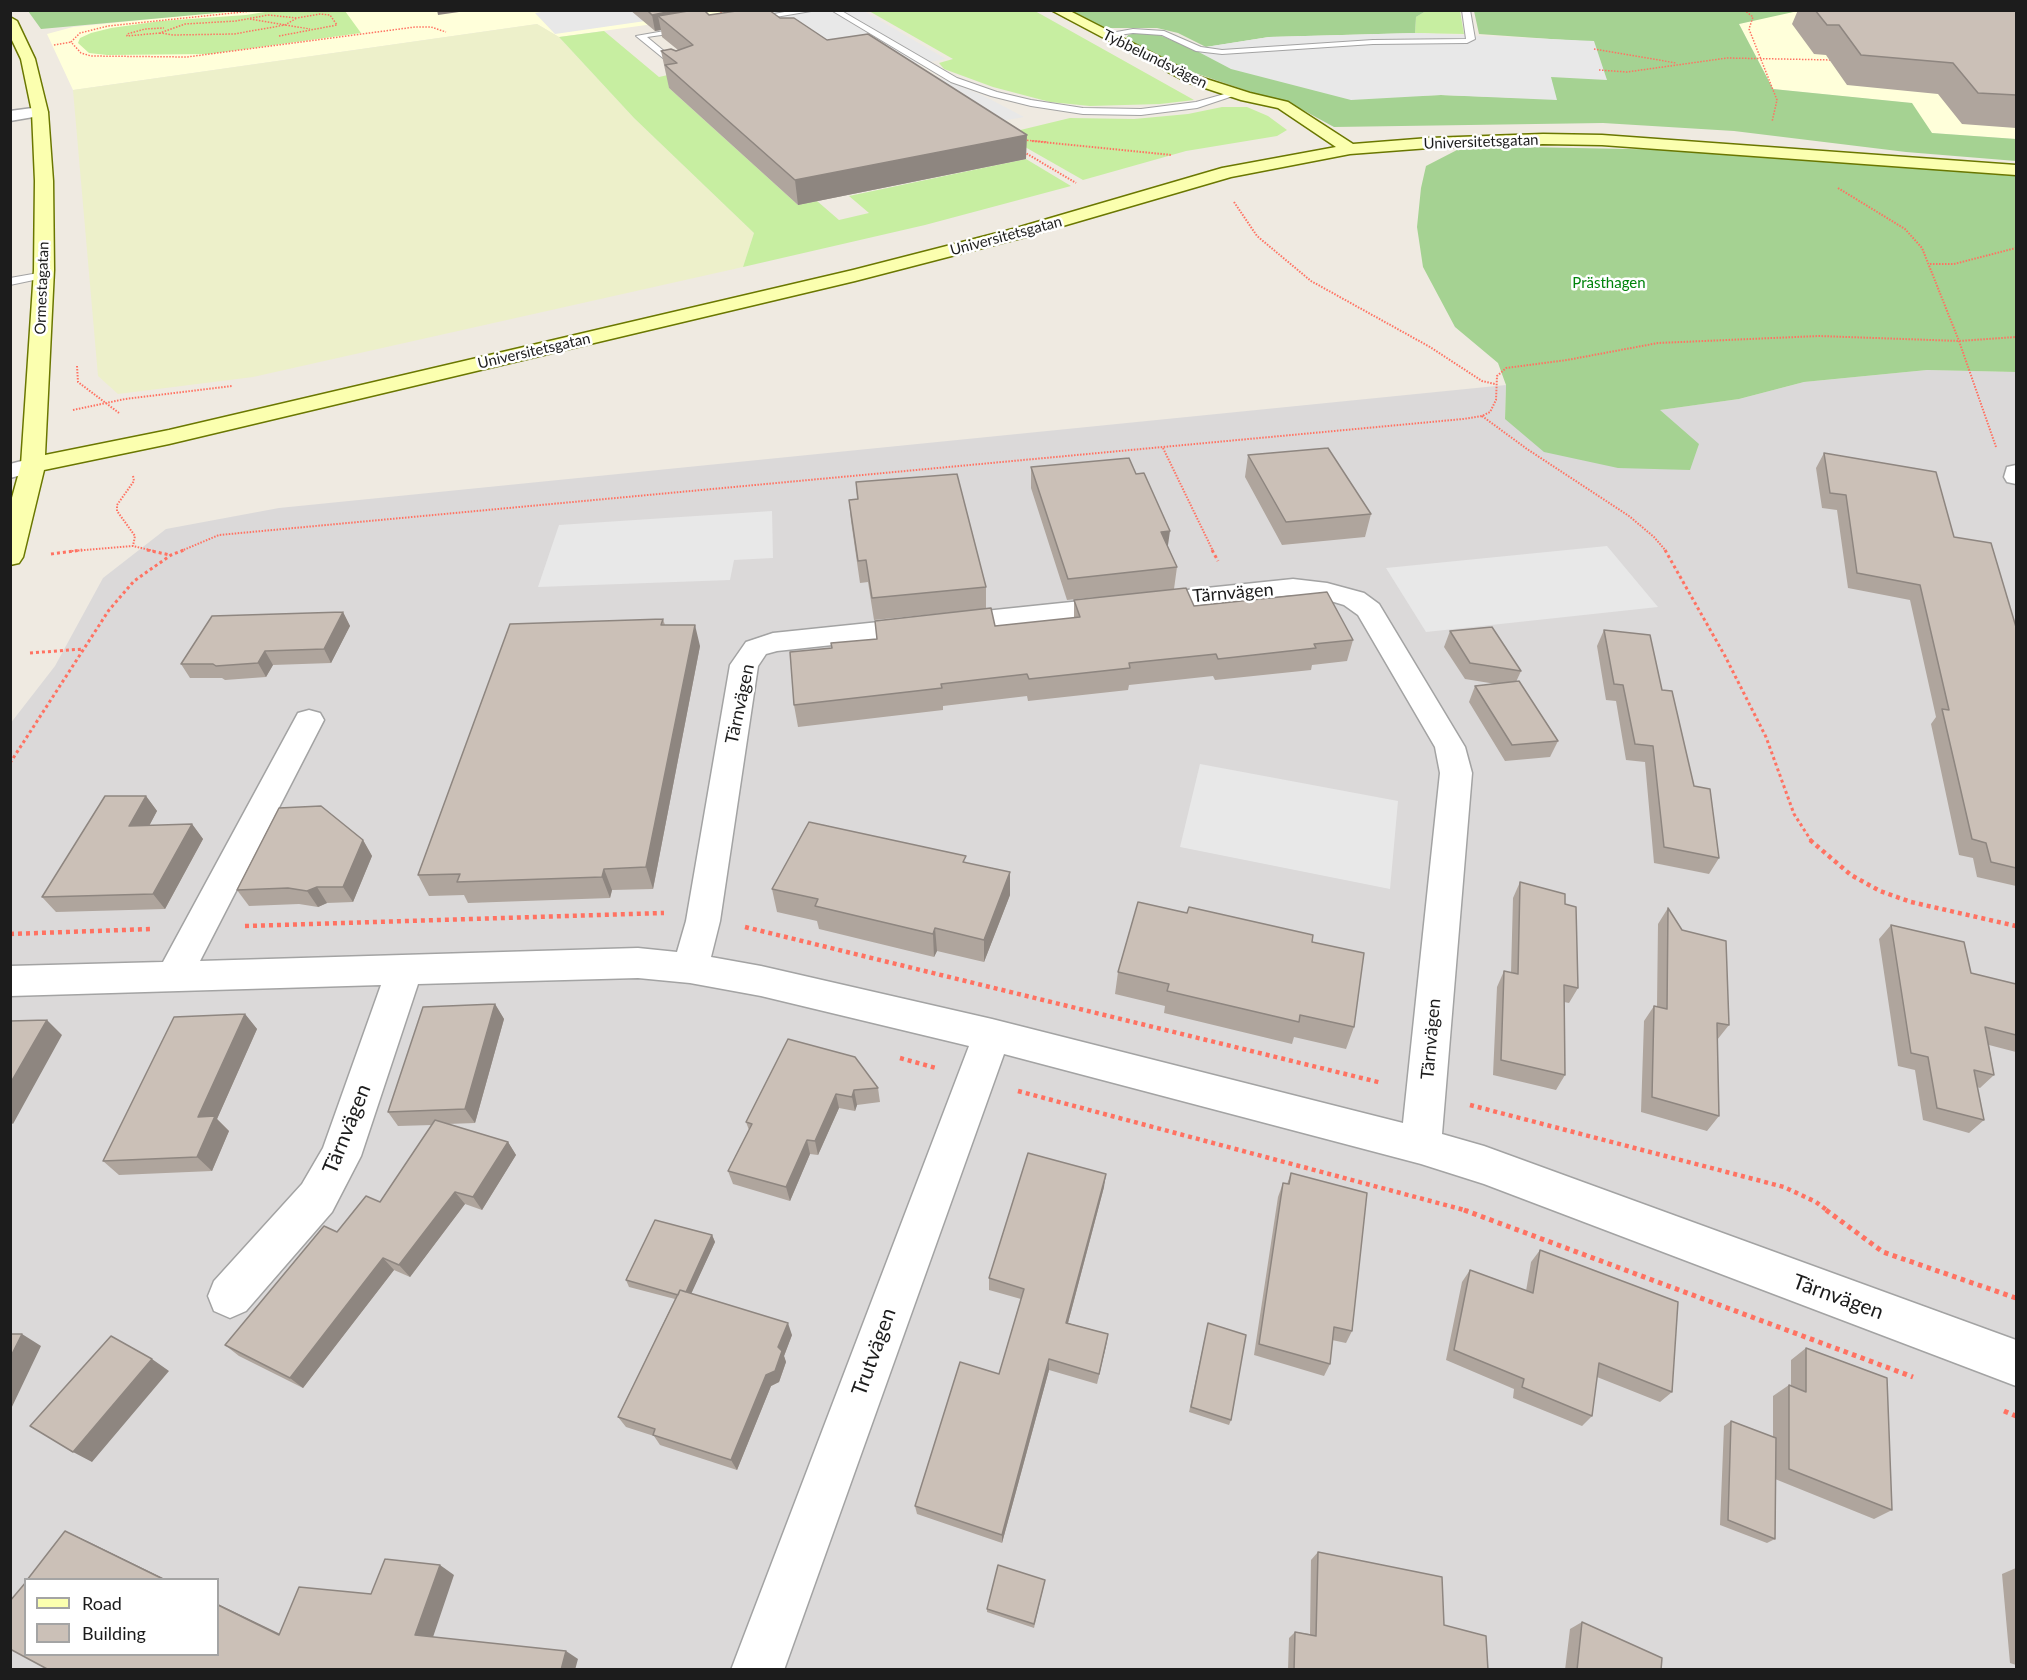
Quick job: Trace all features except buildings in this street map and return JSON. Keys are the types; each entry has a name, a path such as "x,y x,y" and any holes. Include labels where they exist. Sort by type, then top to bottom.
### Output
{"street":[{"name":"Tybbelundsvägen","path":"1057,10 1192,79 1235,94 1283,105 1350,149"},
{"name":"Ormestagatan","path":"10,21 28,59 40,112 44,180 44,275 10,557"},
{"path":"10,116 40,112"},
{"name":"Universitetsgatan","path":"22,468 132,445 855,275 1019,233 1233,171 1350,149 1429,143 1543,139 1602,140 2016,170"},
{"path":"2010,462 2016,477"},
{"name":"Tärnvägen","path":"690,968 703,921 744,665 756,648 773,642 1236,592 1293,587 1327,591 1353,599 1369,610 1450,747 1455,773 1421,1146"},
{"path":"174,976 309,720"},
{"name":"Tärnvägen","path":"10,981 638,963 690,968 761,981 992,1035 1421,1146 1484,1165 2016,1363"},
{"name":"Tärnvägen","path":"230,1296 317,1198 341,1155 405,969"},
{"name":"Trutvägen","path":"757,1670 992,1035"}],"lane":[{"path":"746,20 814,10"},
{"path":"834,10 954,80 1030,103 1083,111 1142,112 1181,108 1235,94"},
{"path":"1104,35 1133,31 1164,33 1199,48 1221,52 1373,42 1467,41 1471,39 1466,10"},
{"path":"679,68 640,36 699,27"},
{"path":"10,282 44,275"}],"path":[{"path":"262,10 108,26 80,33 71,42 81,54 91,56 187,57 415,27 431,27 446,32"},
{"path":"321,14 325,10"},
{"path":"1744,10 1753,17 1749,29 1778,104 1771,127"},
{"path":"279,36 337,25 330,15 321,14 297,18 268,15 127,33 127,36 160,33 172,35 234,34 285,25 297,18"},
{"path":"249,19 317,30"},
{"path":"160,33 168,28"},
{"path":"1594,50 1679,64"},
{"path":"1599,70 1627,72 1727,58 1836,60"},
{"path":"1021,140 1179,156"},
{"path":"1807,154 1822,176 1905,229 1922,248 1959,341 1996,447 2010,462"},
{"path":"1033,158 1081,186"},
{"path":"1233,171 1248,180 1226,187 1240,213 1257,236 1290,265 1355,308 1430,347 1482,381 1495,384"},
{"path":"1930,264 1954,264 2016,248"},
{"path":"10,763 109,610 134,581 171,555 219,535 1163,448 1482,416 1494,407 1495,384 1500,372 1514,366 1567,360 1658,343 1820,336 1959,341 2016,337"},
{"path":"77,360 78,382 131,425 134,481 117,505 117,512 135,536 133,546"},
{"path":"1482,416 1527,449 1629,516 1654,537 1666,551 1725,656 1766,737 1794,814 1807,837 1826,856 1851,875 1880,891 1911,902 2016,926"},
{"path":"1163,448 1236,592"},
{"path":"45,555 100,547 133,546 171,555"},
{"path":"30,653 84,649"},
{"path":"896,1057 918,1063"},
{"path":"1036,1095 1451,1205 1917,1378"},
{"path":"1994,1407 2016,1416"}],"shaded area":[{"path":"240,10 748,11 559,37 537,24 73,90 47,34 73,27"},
{"path":"554,10 707,10 708,12 555,34 535,13"},
{"path":"1798,10 2016,11 2016,139 1932,133 1911,103 1773,89 1739,24"},
{"path":"755,11 864,11 946,59 914,65 668,40 651,26"},
{"path":"537,24 559,37 634,118 754,233 743,267 253,377 118,394 98,376 73,90"},
{"path":"1415,33 1594,41 1607,80 1551,77 1557,100 1441,95 1351,100 1231,69 1193,49 1269,37"},
{"path":"926,72 984,96 1024,117 985,124"},
{"path":"1927,370 2016,372 2016,1669 11,1669 10,724 55,666 103,578 166,529 279,508 1506,385 1505,419 1659,410 1739,399 1804,382"},
{"path":"772,511 773,558 734,560 730,580 538,587 559,525"},
{"path":"1607,546 1658,607 1426,632 1386,568"},
{"path":"1200,764 1398,801 1390,889 1180,847"}],"green space":[{"path":"28,11 239,11 41,29"},
{"path":"271,11 345,11 361,33 209,54 107,55 89,53 78,43 80,38 91,33 111,28"},
{"path":"869,11 1035,11 1194,100 1160,104 1090,106 1050,102 993,87 944,69 939,63 953,59"},
{"path":"1067,11 1426,11 1416,17 1415,33 1269,37 1206,47 1178,33 1157,28 1105,28"},
{"path":"1426,11 1460,11 1464,34 1415,33 1416,17"},
{"path":"1474,11 1798,11 1739,24 1773,89 1912,103 1932,133 2016,139 2016,161 1906,152 1734,131 1603,123 1334,127 1301,109 1192,72 1125,40 1128,35 1152,32 1193,49 1400,96 1556,99 1550,77 1594,42 1479,34"},
{"path":"604,31 659,77 668,75 669,88 798,205 817,201 839,220 869,213 849,196 1026,159 1071,186 925,225 743,267 754,233 634,118 559,37"},
{"path":"1222,107 1247,107 1268,116 1287,130 1277,136 1186,151 1083,180 1018,143 1008,133 1070,118 1134,119 1188,114"},
{"name":"Prästhagen","path":"1524,147 1679,150 2016,176 2016,372 1927,370 1804,382 1739,399 1660,410 1699,444 1690,470 1618,468 1544,452 1505,419 1506,385 1498,363 1455,327 1423,267 1417,227 1426,166 1457,150"}]}
